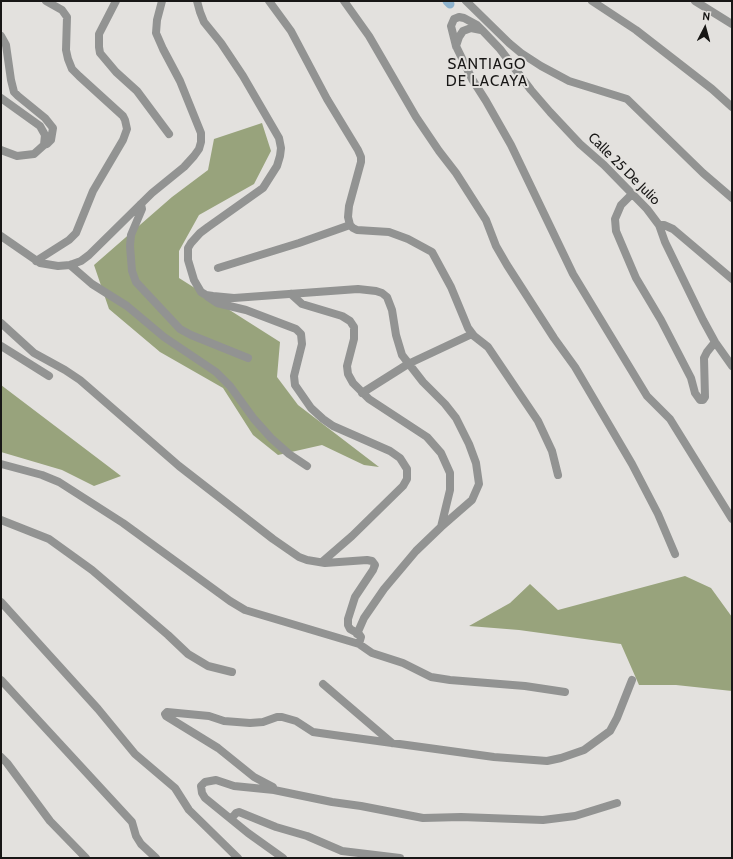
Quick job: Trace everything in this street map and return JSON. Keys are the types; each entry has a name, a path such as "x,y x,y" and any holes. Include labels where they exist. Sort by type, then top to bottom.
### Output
{"street":[{"path":"36,261 69,240 76,233 93,191 124,140 127,130 123,116 72,69 66,50 67,17 62,10 46,1"},
{"path":"116,1 100,34 100,53 116,72 137,91 169,134"},
{"path":"1,236 40,263 58,266 70,265 80,261 89,255 141,204 184,167 199,149 201,133 180,81 160,44 156,33 157,20 162,1"},
{"path":"197,1 204,22 243,76 279,138 281,148 277,166 263,188 204,230 188,248 188,260 194,280 201,292 217,303 246,310 296,329 301,334 302,344 294,376 295,386 310,408 334,426 390,451 400,458 407,469 407,479 403,486 352,536 322,562"},
{"path":"269,1 291,31 327,99 361,157 360,166 348,206 350,225 357,230 389,232 408,238 432,252 451,287 468,328 472,334 488,348 538,420 552,451 558,475"},
{"path":"344,1 369,36 416,117 438,151 456,173 486,220 496,246 507,265 554,338 575,367 632,464 658,514 675,554"},
{"path":"466,1 506,41 521,53 569,81 627,99 732,198"},
{"path":"592,1 636,30 712,88 732,107"},
{"path":"695,1 732,24"},
{"name":"Calle 25 De Julio","path":"456,46 450,26 454,18 464,18 477,25 500,49 531,90 550,112 648,209 659,225 665,242 703,320 715,342 732,366"},
{"path":"482,30 473,28 466,30 460,35 456,46 472,79 511,145 573,274 647,396 670,418 732,519"},
{"path":"1,36 6,45 10,80 14,92 45,118 53,128 51,140 34,154 17,156 1,150"},
{"path":"500,49 506,41"},
{"path":"1,98 40,126 45,135 44,145"},
{"path":"632,194 621,205 615,219 616,231 636,278 661,320 691,378 695,393 700,400 703,400 705,397 704,358 715,342"},
{"path":"141,204 142,210 131,235 130,246 132,271 136,282 180,329 191,335 248,358"},
{"path":"218,268 299,243 350,225"},
{"path":"659,225 664,225 673,229 732,279"},
{"path":"70,265 92,284 127,306 164,337 220,375 230,386 250,414 271,438 289,454 307,466"},
{"path":"206,295 234,298 358,289 382,293 387,297 390,303 399,347 408,364 456,418 470,444 478,474 479,484 472,500 416,551 367,612 357,634"},
{"path":"291,294 302,304 342,316 350,322 354,327 354,339 347,366 348,374 352,383 369,399 428,437 445,461 451,480 448,504 441,527"},
{"path":"1,323 34,353 80,380 179,466 273,539 299,557 307,560 322,562 370,560 374,563 373,570 355,597 348,616 349,627 352,631 359,634 361,639 360,644"},
{"path":"362,393 408,364 472,334"},
{"path":"1,346 49,376"},
{"path":"1,464 42,475 59,482 123,523 230,602 245,610 360,644 370,652 397,660 431,677 525,686 565,692"},
{"path":"1,520 49,539 92,570 188,654 208,666 232,672"},
{"path":"1,602 98,709 134,754 175,788 190,810 238,858"},
{"path":"1,680 132,822 140,844 156,858"},
{"path":"274,790 273,787 254,776 218,748 165,714 167,712 209,716 224,721 258,723 282,717 296,721 313,732 494,757 547,761 584,750 610,731 617,718 632,680"},
{"path":"323,684 393,743"},
{"path":"1,757 50,821 86,858"},
{"path":"283,858 248,833 205,798 201,786 205,782 216,780 234,786 274,790 423,818 461,817 543,820 575,816 602,809 617,803"},
{"path":"231,819 236,813 239,812 276,827 307,836 342,851 400,858"}],"green space":[{"path":"262,123 271,151 254,184 199,215 179,251 179,278 280,342 277,377 298,405 379,467 364,465 322,445 278,455 253,435 223,388 160,352 109,309 94,265 172,197 208,170 214,139"},
{"path":"1,385 121,476 94,486 62,470 1,452"},
{"path":"685,576 711,588 732,617 732,691 676,685 639,685 621,644 519,630 469,626 510,603 530,584 558,610"}],"waterway":[{"path":"447,1 450,4"}],"district":[{"name":"SANTIAGO DE LACAYA","path":"487,74"}]}
